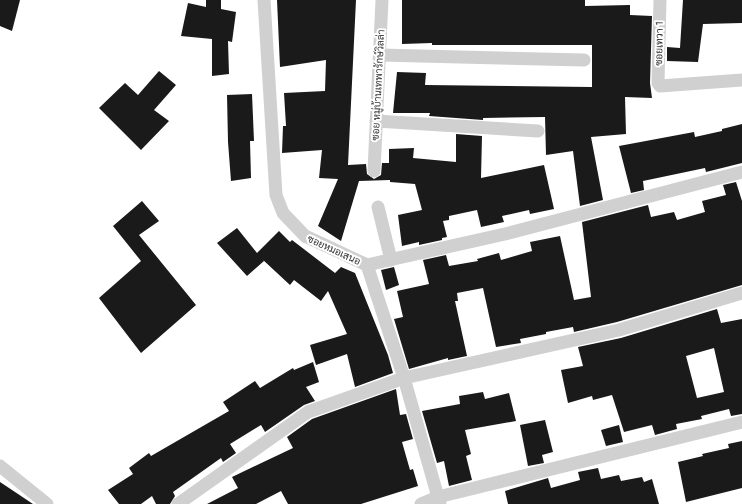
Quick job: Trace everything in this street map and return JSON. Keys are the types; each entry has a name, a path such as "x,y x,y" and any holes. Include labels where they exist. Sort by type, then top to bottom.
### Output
{"street":[{"name":"ซอยหมอเสนอ","path":"264,0 276,195 283,213 304,236 367,265 404,378 439,501"},
{"name":"ซอย หมู่บ้านเทพารักษ์วิลล่า","path":"374,171 382,0"},
{"name":"ซอยเทวา 1","path":"660,0 658,83 660,86 742,80"},
{"path":"380,55 584,60"},
{"path":"376,121 538,131"},
{"path":"367,265 509,233 742,172"},
{"path":"378,207 391,260"},
{"path":"178,504 308,412 404,378 619,330 742,293"},
{"path":"421,504 439,501 742,422"},
{"path":"0,466 48,504"}],"building":[{"path":"0,0 20,0 12,31 0,26"},
{"path":"206,0 221,0 221,9 236,12 232,42 228,41 229,74 212,76 212,39 181,36 188,3 206,7"},
{"path":"277,0 356,0 348,165 366,164 367,174 374,179 381,175 382,163 389,163 389,149 414,148 413,158 456,162 456,134 482,136 481,178 544,165 554,209 530,214 529,210 502,216 504,222 481,227 477,210 449,216 449,220 443,221 447,237 442,238 442,240 419,245 419,242 402,246 398,215 422,210 415,184 390,182 390,180 359,181 341,241 318,226 338,179 319,178 322,150 282,153 283,126 286,126 284,93 325,91 326,60 280,67"},
{"path":"402,0 585,0 585,6 630,5 630,15 652,16 650,83 652,98 625,97 626,134 591,137 603,200 580,206 573,151 546,155 545,117 483,118 483,120 429,116 430,113 393,113 397,72 426,73 425,85 592,87 592,45 402,44"},
{"path":"683,0 742,0 742,23 703,24 698,62 667,61 667,47 680,48"},
{"path":"159,71 176,85 154,110 169,121 141,150 99,108 125,83 138,95"},
{"path":"252,94 254,141 250,141 251,178 231,181 227,95"},
{"path":"742,124 742,163 706,172 705,168 643,181 644,190 631,193 619,146 694,132 695,137 722,131 722,129"},
{"path":"736,182 742,201 742,285 617,322 574,332 573,327 546,332 546,334 520,339 521,343 496,347 483,288 457,293 458,301 455,301 467,356 448,360 448,358 409,369 394,319 403,317 397,291 429,284 423,260 446,255 449,266 478,261 477,259 499,253 501,260 532,251 530,242 560,236 574,300 591,297 582,222 648,205 651,217 674,212 677,220 705,212 702,201 726,195 723,185"},
{"path":"142,201 159,221 139,235 196,305 141,353 99,298 141,261 113,226"},
{"path":"237,228 257,253 279,231 290,242 292,240 335,273 341,267 355,273 388,355 393,373 355,387 347,354 316,365 310,345 347,334 328,291 321,301 294,280 290,285 262,259 264,261 247,276 217,243"},
{"path":"394,267 399,285 386,290 381,270"},
{"path":"717,309 721,323 742,319 742,414 731,416 729,409 701,416 702,419 676,424 677,429 655,435 652,425 624,432 612,395 593,400 592,396 568,403 561,370 583,366 578,347 621,338","holes":["714,348 724,392 697,398 686,356"]},
{"path":"313,362 319,382 306,387 315,401 304,405 265,432 261,425 230,444 236,453 223,462 221,458 173,492 175,496 170,504 156,504 152,496 141,504 119,504 108,490 133,474 129,468 149,453 151,456 229,411 223,402 255,381 260,388 293,368 294,370"},
{"path":"396,389 400,415 406,414 413,439 402,442 410,470 413,469 418,486 361,504 288,504 281,491 256,504 207,504 238,488 232,477 293,448 287,437 312,419"},
{"path":"483,392 485,399 509,393 516,421 465,430 471,454 466,456 472,480 449,486 444,461 437,463 422,411 460,404 459,396"},
{"path":"545,420 553,452 542,455 544,463 528,466 520,425"},
{"path":"619,425 623,442 606,446 601,430"},
{"path":"742,441 742,488 686,502 678,462 703,456 702,454 729,448 728,444"},
{"path":"598,468 601,479 619,475 621,481 642,477 644,482 652,479 659,504 508,504 505,491 548,478 551,488 580,480 578,472"},
{"path":"0,482 33,504 0,504"}]}
